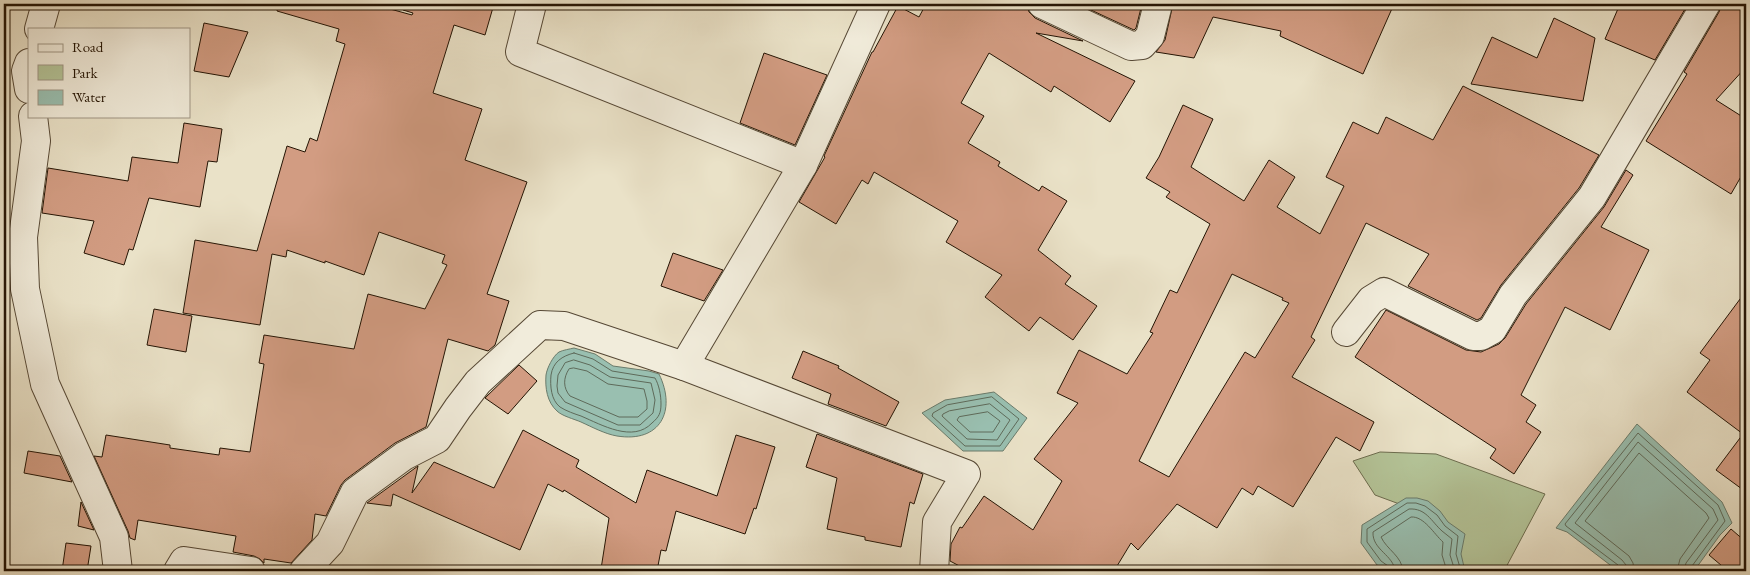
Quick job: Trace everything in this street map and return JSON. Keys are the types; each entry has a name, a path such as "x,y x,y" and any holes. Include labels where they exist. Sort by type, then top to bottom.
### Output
{"street":[{"path":"38,28 46,4"},
{"path":"532,4 520,52 803,165"},
{"path":"684,366 803,165 876,4"},
{"path":"1042,4 1131,46 1142,45 1150,36 1158,4"},
{"path":"1346,332 1371,300 1384,292 1474,336 1481,336 1492,330 1513,296 1592,197 1706,4"},
{"path":"28,66 26,71 28,83"},
{"path":"33,118 36,141 22,237 24,289 45,384 114,537 118,571"},
{"path":"304,571 330,543 355,492 404,456 437,440 478,382 540,325 564,326 684,366 966,474 937,522 934,571"},
{"path":"178,571 184,561 251,571"}],"green space":[{"path":"1380,452 1436,454 1545,494 1504,571 1457,571 1440,519 1375,495 1353,461"}],"water":[{"path":"574,348 595,354 613,366 659,374 666,400 665,412 661,422 654,429 644,434 632,437 617,436 559,413 547,394 546,375 551,362 557,354"},
{"path":"994,392 1027,418 1003,451 963,451 922,413 945,400"},
{"path":"1637,424 1722,502 1732,523 1720,535 1694,571 1618,571 1567,532 1556,528"},
{"path":"1406,498 1428,501 1440,511 1448,522 1465,534 1461,554 1465,571 1387,571 1377,565 1361,543 1362,525"}],"building":[{"path":"278,4 372,4 412,15 413,13 403,10 404,4 494,4 485,35 454,25 433,93 482,109 465,160 527,182 487,294 509,301 495,345 488,351 448,339 426,427 395,443 345,480 326,516 315,514 312,540 291,563 264,559 264,563 254,556 233,552 236,536 138,520 135,540 130,538 94,456 102,457 106,435 170,445 170,448 219,455 220,448 250,452 264,364 259,363 264,335 354,349 368,294 425,309 447,265 442,263 445,255 379,232 364,275 287,250 286,257 272,254 260,325 183,313 195,240 257,251 287,146 305,152 310,138 317,141 345,44 336,41 339,29 277,11"},
{"path":"926,4 1027,4 1029,12 1035,18 1083,41 1036,33 1135,81 1110,122 1054,86 1051,92 989,53 961,103 984,116 968,143 1000,162 998,166 1039,191 1042,186 1067,201 1038,250 1071,276 1065,284 1097,306 1073,340 1040,317 1029,331 985,297 1002,275 946,242 958,221 874,172 868,184 862,180 836,224 799,202 825,157 872,52 898,6 919,17"},
{"path":"1078,4 1142,4 1134,30"},
{"path":"1173,4 1394,4 1363,74 1280,36 1281,31 1213,17 1194,58 1156,52 1165,40"},
{"path":"1620,4 1688,4 1655,60 1605,39"},
{"path":"1722,4 1746,4 1746,67 1716,100 1746,119 1746,168 1731,194 1646,141 1687,74 1684,72"},
{"path":"1554,18 1595,38 1583,101 1471,84 1492,37 1537,58"},
{"path":"204,23 248,32 229,77 194,71"},
{"path":"764,53 827,75 795,145 740,123"},
{"path":"1463,86 1599,155 1579,188 1501,285 1481,318 1477,320 1408,286 1429,254 1366,223 1311,337 1315,340 1292,377 1374,422 1360,451 1336,437 1293,507 1258,486 1253,495 1242,488 1217,528 1177,504 1138,550 1131,543 1114,571 969,571 950,561 951,544 960,527 962,528 984,496 1033,530 1062,481 1034,459 1078,403 1057,393 1079,350 1127,374 1153,333 1150,332 1170,290 1177,293 1210,224 1166,197 1170,192 1146,178 1159,157 1183,105 1213,119 1191,167 1244,201 1269,160 1295,177 1277,207 1320,234 1344,186 1326,177 1353,122 1378,134 1386,117 1433,140","holes":["1232,274 1283,298 1282,300 1289,303 1255,358 1245,352 1169,477 1139,461"]},
{"path":"184,123 222,129 217,162 208,161 200,207 149,198 133,250 129,249 124,265 84,253 94,221 42,213 48,168 128,181 132,157 178,163"},
{"path":"1626,170 1633,175 1601,227 1649,250 1610,330 1565,307 1521,395 1536,405 1526,422 1541,432 1514,474 1490,458 1496,449 1355,357 1386,310 1466,350 1481,352 1499,344 1505,338 1526,304 1604,207"},
{"path":"673,253 723,270 704,301 661,286"},
{"path":"1746,291 1746,492 1716,470 1743,434 1687,392 1710,360 1700,353"},
{"path":"154,309 192,316 186,352 147,345"},
{"path":"803,351 839,366 838,368 899,402 886,426 828,404 831,394 792,378"},
{"path":"519,365 537,381 508,414 485,398"},
{"path":"523,430 579,460 576,467 636,503 647,470 717,496 736,435 775,447 756,509 754,508 745,534 676,511 666,551 661,550 657,571 601,569 609,518 564,490 563,492 548,484 520,550 393,494 391,506 367,503 418,466 412,493 434,462 494,488"},
{"path":"817,434 923,474 914,504 910,502 901,547 865,540 865,537 827,529 837,478 806,467"},
{"path":"28,451 60,456 72,482 24,473"},
{"path":"81,502 94,530 78,526"},
{"path":"1731,529 1746,542 1746,571 1728,571 1709,555"},
{"path":"66,543 91,546 87,571 62,571"}]}
